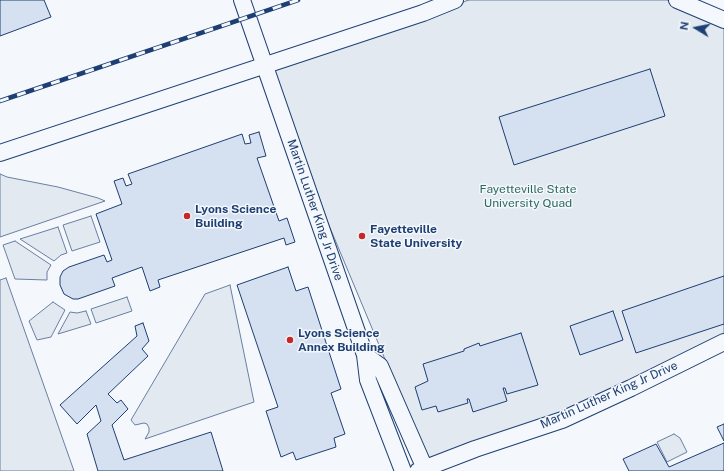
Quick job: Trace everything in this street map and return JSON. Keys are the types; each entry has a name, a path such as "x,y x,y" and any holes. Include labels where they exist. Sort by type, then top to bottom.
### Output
{"street":[{"name":"Martin Luther King Jr Drive","path":"242,0 365,355 368,380 403,471"},
{"path":"0,153 423,13 454,0"},
{"path":"676,0 724,20"},
{"name":"Martin Luther King Jr Drive","path":"365,355 380,366 423,470 475,449 562,420 724,342"}],"green space":[{"name":"Fayetteville State University Quad","path":"469,0 667,0 724,23 724,340 561,419 431,463 387,364 328,223 273,67 397,23"},
{"path":"0,174 7,177 58,187 105,201 0,237"},
{"path":"91,216 100,242 72,251 63,225"},
{"path":"58,227 67,253 61,255 54,261 20,239"},
{"path":"15,241 51,265 47,272 47,280 15,279 3,245"},
{"path":"6,278 74,471 0,471 0,280"},
{"path":"230,285 254,402 145,439 149,432 147,424 144,423 135,425 131,420 205,294"},
{"path":"127,297 132,311 96,323 91,309"},
{"path":"53,302 65,310 51,337 37,340 29,321"},
{"path":"86,311 91,324 58,334 70,312 77,313"},
{"path":"674,434 680,438 687,452 667,462 657,442"}],"building":[{"path":"0,0 44,0 51,17 0,36"},
{"path":"650,69 665,116 514,165 499,117"},
{"name":"Lyons Science Building","path":"259,132 266,156 257,158 279,221 287,218 295,242 286,245 284,238 158,280 160,287 150,291 142,267 112,278 115,286 78,299 73,299 64,294 60,285 60,277 63,271 69,267 104,255 107,262 112,260 96,214 122,204 114,181 123,178 126,186 132,184 128,174 242,134 245,144 251,143 249,135"},
{"name":"Lyons Science Annex Building","path":"288,267 296,291 308,287 341,389 331,393 345,434 334,438 336,447 296,460 293,452 281,457 266,411 278,407 237,285"},
{"path":"724,276 724,324 636,353 622,311"},
{"path":"613,311 623,340 580,355 570,326"},
{"path":"143,323 149,341 142,349 148,356 108,394 117,403 121,400 128,409 112,425 124,460 211,432 223,471 98,471 87,434 101,421 96,405 77,424 60,405 137,336 135,326"},
{"path":"521,333 538,385 507,394 505,388 503,388 507,401 473,412 469,399 467,399 468,403 438,412 436,406 422,410 415,387 428,381 423,364 464,351 464,349 479,343 480,346"},
{"path":"724,424 724,441 717,427"},
{"path":"724,443 724,471 629,471 623,459 656,444 669,467"}],"railway":[{"path":"0,101 298,0"}],"place":[{"name":"Lyons Science Building","path":"187,216"},
{"name":"Fayetteville State University","path":"362,236"},
{"name":"Lyons Science Annex Building","path":"290,340"}]}
